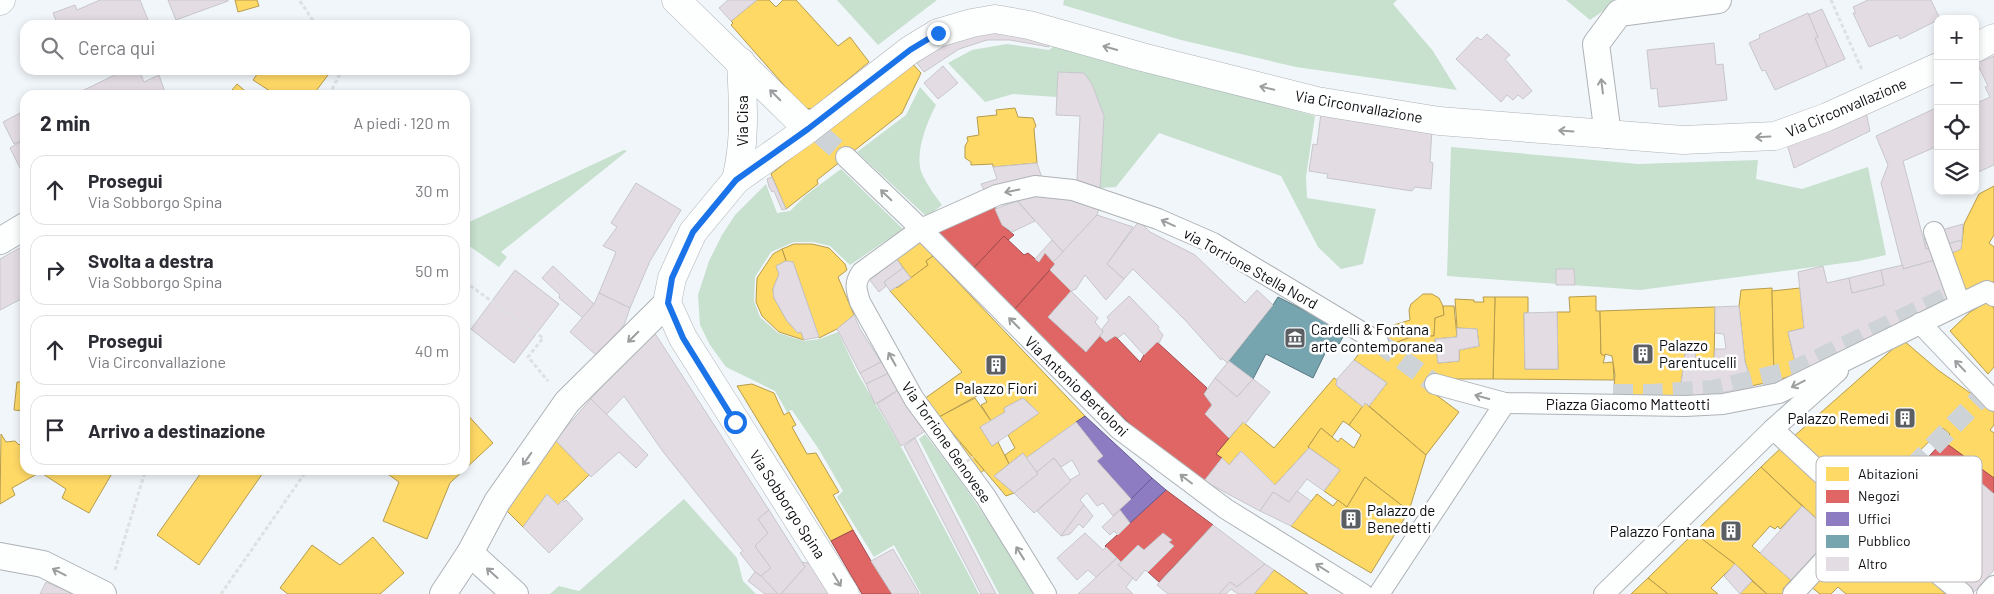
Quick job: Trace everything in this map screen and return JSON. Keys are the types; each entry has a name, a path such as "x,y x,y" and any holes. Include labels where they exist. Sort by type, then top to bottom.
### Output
{"street":[{"name":"Via Cisa","path":"676,0 814,132"},
{"path":"1608,135 1596,44 1619,13 1718,0"},
{"name":"Via Circonvallazione","path":"814,132 910,50 938,33 972,23 995,19 1029,25 1142,57 1317,100 1439,121 1683,140 1776,136 1827,117 1934,69"},
{"path":"1979,46 1994,38"},
{"name":"Via Cisa","path":"736,180 742,156 744,129 741,62"},
{"path":"443,594 470,552 497,502 567,402 668,303 672,278 693,232 736,180 814,132"},
{"name":"Via Antonio Bertoloni","path":"846,158 921,229 1119,429 1226,509 1363,594"},
{"name":"via Torrione Stella Nord","path":"921,229 997,194 1036,186 1073,190 1158,219 1213,243 1378,342"},
{"path":"0,241 20,229"},
{"name":"Via Torrione Genovese","path":"921,229 862,272 856,280 855,288 868,318 914,399 964,464 1046,594"},
{"path":"1934,232 1960,304"},
{"name":"Piazza Giacomo Matteotti","path":"1435,384 1505,403 1647,406 1723,404 1779,393 1988,291 1994,296"},
{"name":"Via Sobborgo Spina","path":"668,303 683,338 845,594"},
{"path":"1920,323 1986,397"},
{"name":"Piazza Giacomo Matteotti","path":"1604,594 1773,430 1860,352"},
{"path":"1379,594 1505,403"},
{"path":"1773,430 1816,468"},
{"path":"470,552 515,594"},
{"path":"0,556 43,564 108,585"},
{"path":"1793,594 1816,569"},
{"path":"1949,582 1963,594"},
{"path":"1987,594 1994,586"}],"path":[{"path":"1831,0 1873,96"},
{"path":"300,1 313,20"},
{"path":"332,90 339,75"},
{"path":"470,286 544,338 528,357 567,402"},
{"path":"108,585 144,475"},
{"path":"222,594 305,475"}],"green space":[{"path":"837,0 937,0 878,45"},
{"path":"1064,0 1397,0 1393,4 1433,51 1457,90 1296,67 1181,40 1063,5"},
{"path":"1566,0 1619,0 1590,20"},
{"path":"1007,44 1049,50 1055,45 1315,116 1306,177 1307,198 1376,209 1363,264 1341,269 1318,247 1281,176 1159,133 1116,187 1100,188 1104,116 1092,84 1084,73 1058,72 1057,97 1013,94 985,102 948,63 972,50"},
{"path":"920,87 936,105 922,139 920,168 934,195 942,205 927,217 857,152 906,115"},
{"path":"1451,147 1638,164 1758,160 1756,179 1802,189 1868,167 1886,255 1859,261 1640,290 1447,276"},
{"path":"624,150 627,151 501,252 507,257 499,267 470,247 470,222"},
{"path":"841,169 903,229 850,265 830,246 813,242 794,242 771,252 755,277 754,301 760,317 778,333 804,341 820,339 838,332 858,374 905,454 979,594 921,594 894,545 874,557 837,497 843,491 820,451 792,410 787,412 775,391 726,367 710,345 700,325 698,295 709,261 735,215 766,184 777,213 790,211 806,195"},
{"path":"925,434 982,512 1034,594 999,594 919,439"},
{"path":"684,499 737,558 743,581 756,594 550,594 559,586 579,591"}],"building: Abitazioni":[{"path":"235,0 257,0 259,6 238,12"},
{"path":"757,0 769,0 776,7 783,0 796,0 838,46 850,37 869,62 812,109 804,108 731,25 733,23 731,21"},
{"path":"912,63 921,73 902,113 817,180 818,184 786,209 771,174"},
{"path":"256,75 328,75 317,90 268,90 253,80"},
{"path":"237,84 244,90 232,90"},
{"path":"1015,108 1018,117 1033,118 1036,126 1034,129 1037,163 993,167 993,164 971,165 971,162 965,158 965,146 968,141 967,137 979,135 977,117 997,115 996,110"},
{"path":"1994,186 1994,235 1989,243 1994,247 1994,281 1991,284 1955,293 1935,260 1961,249 1964,224 1979,194"},
{"path":"916,239 933,256 926,261 928,265 911,278 893,254"},
{"path":"794,244 812,244 829,248 845,264 847,270 838,277 854,315 837,329 819,338 793,262 787,263 782,249"},
{"path":"782,249 786,261 776,266 779,274 773,289 774,298 787,321 798,333 801,332 804,340 779,332 762,316 756,302 757,278 773,254"},
{"name":"Palazzo Fiori","path":"933,256 1085,416 1026,458 1023,453 1009,464 1005,455 1015,448 1008,435 1039,413 1023,398 1004,408 1005,412 991,421 981,405 987,402 982,393 939,417 924,399 962,372 890,291 928,265 926,261"},
{"path":"1772,288 1774,381 1747,387 1751,380 1745,362 1739,306 1741,290"},
{"path":"1800,288 1804,328 1788,332 1798,374 1774,381 1772,291"},
{"path":"1423,294 1432,294 1439,298 1443,306 1444,315 1435,318 1434,336 1414,336 1392,344 1383,336 1381,329 1410,320 1409,310 1411,304"},
{"path":"1596,296 1596,311 1600,311 1601,354 1605,356 1603,363 1613,362 1614,380 1493,379 1495,297 1528,297 1528,313 1524,313 1525,369 1558,369 1557,312 1570,312 1569,297"},
{"path":"1483,297 1495,297 1493,379 1441,379 1427,388 1459,412 1426,455 1369,406 1387,383 1354,360 1366,345 1371,350 1383,336 1392,344 1414,336 1434,336 1435,318 1444,315 1443,306 1454,306 1457,337 1435,339 1438,363 1459,361 1459,350 1479,346 1477,329 1457,328 1455,299 1484,302"},
{"path":"1987,302 1994,308 1994,367 1988,374 1950,331 1970,312"},
{"name":"Palazzo Parentucelli","path":"1715,307 1714,364 1696,366 1695,351 1685,354 1679,399 1613,400 1615,375 1612,356 1601,354 1600,311"},
{"name":"Palazzo Remedi","path":"1903,340 1938,370 1994,410 1994,425 1990,430 1994,433 1994,476 1993,478 1982,470 1982,456 1963,456 1943,441 1950,434 1943,428 1914,456 1816,456 1816,460 1792,438"},
{"path":"1334,378 1337,380 1336,385 1363,407 1349,425 1343,421 1332,437 1321,428 1309,448 1275,485 1241,451 1229,465 1216,454 1243,422 1274,448"},
{"path":"17,382 20,382 20,411 14,410"},
{"path":"752,384 774,393 784,415 789,412 796,425 792,427 807,454 816,453 839,492 833,495 853,530 831,541 737,386"},
{"path":"975,398 991,421 980,427 992,446 998,442 1009,464 994,476 1014,493 1006,496 939,417"},
{"path":"1365,403 1426,455 1409,511 1365,477 1347,507 1324,491 1340,470 1308,447 1321,428 1338,442 1341,438 1354,448 1361,435 1349,425"},
{"path":"470,418 493,443 470,464"},
{"path":"1,434 6,442 15,441 20,444 20,475 35,475 12,488 15,495 0,504"},
{"path":"555,440 589,475 558,505 547,494 523,527 507,511"},
{"path":"961,443 984,470 978,475 955,447"},
{"path":"1783,446 1816,476 1816,518 1761,467"},
{"name":"Palazzo Fontana","path":"1761,467 1802,506 1780,529 1778,526 1775,529 1770,526 1752,546 1791,580 1783,589 1784,592 1782,594 1767,594 1735,564 1694,533"},
{"path":"45,475 111,475 89,513 62,498 66,489"},
{"path":"199,475 262,475 199,565 157,535"},
{"path":"389,475 459,475 450,483 427,539 383,521 399,482"},
{"name":"Palazzo de Benedetti","path":"1365,477 1409,511 1371,573 1291,526 1317,494 1333,506 1338,500 1347,507"},
{"path":"1694,533 1735,564 1711,588 1718,594 1668,594 1648,578"},
{"path":"373,537 404,573 380,594 288,594 280,588 312,545 340,565"},
{"path":"1274,570 1308,594 1254,594"},
{"path":"1648,578 1668,594 1631,594"},
{"path":"1816,579 1816,582 1932,582 1946,594 1846,594 1838,587 1831,594 1820,594 1810,586"},
{"path":"1752,581 1767,594 1740,594"}],"building: Negozi":[{"path":"995,206 1002,225 1014,235 1008,240 1004,236 971,271 934,230"},
{"path":"1004,236 1024,255 1028,253 1039,262 1045,253 1055,264 1013,311 971,271"},
{"path":"1050,270 1071,291 1048,317 1086,352 1100,336 1106,342 1115,336 1140,362 1157,342 1207,388 1204,394 1212,405 1205,414 1229,438 1216,454 1222,458 1204,481 1154,447 1013,311"},
{"path":"1943,441 1964,456 1929,456"},
{"path":"1982,469 1994,478 1994,494 1982,484"},
{"path":"1166,490 1213,525 1159,582 1148,572 1174,546 1169,542 1172,540 1163,533 1144,550 1138,545 1121,562 1105,546"},
{"path":"853,530 892,594 862,594 831,541"}],"building: Uffici":[{"path":"1085,416 1152,478 1131,499 1097,461 1103,456 1076,422"},
{"path":"1152,478 1166,490 1130,523 1120,510"}],"building: Pubblico":[{"name":"Cardelli & Fontana arte contemporanea","path":"1278,297 1339,328 1337,332 1344,335 1339,344 1331,341 1313,378 1266,354 1253,379 1229,361"}],"building: Altro":[{"path":"100,0 140,0 148,20 56,20 53,13 75,5 77,10"},
{"path":"168,0 228,0 228,1 176,20"},
{"path":"728,0 757,0 731,21 719,8"},
{"path":"1868,0 1931,0 1938,15 1934,15 1934,22 1900,39 1898,35 1869,47 1853,13 1856,13 1853,7"},
{"path":"1822,9 1845,59 1827,67 1815,38 1818,37 1808,15"},
{"path":"1808,13 1818,37 1815,38 1827,67 1775,90 1765,70 1762,71 1749,43 1760,38 1759,35"},
{"path":"1010,28 1051,39 1049,47 1010,40 987,40 959,49 924,72 916,62 954,38"},
{"path":"1487,34 1510,55 1505,59 1532,91 1523,99 1518,95 1513,100 1507,95 1501,102 1456,59 1477,37 1481,40"},
{"path":"1714,43 1716,65 1723,64 1727,100 1659,107 1657,88 1651,89 1647,50"},
{"path":"1994,56 1994,165 1979,172 1979,102 1990,97 1985,87 1988,86 1979,67 1979,62"},
{"path":"943,66 958,83 938,99 924,83"},
{"path":"1058,72 1084,73 1092,84 1104,116 1100,188 1077,180 1080,116 1056,115"},
{"path":"115,75 141,75 144,82 159,75 164,90 84,90"},
{"path":"1934,109 1934,148 1903,161 1926,249 1962,240 1961,249 1935,260 1903,269 1881,183 1888,165 1876,136"},
{"path":"1866,112 1870,131 1794,168 1787,144"},
{"path":"20,113 20,141 14,144 3,122"},
{"path":"1321,113 1432,129 1430,162 1433,163 1431,189 1415,187 1412,191 1327,178 1328,174 1309,171 1313,144 1317,145"},
{"path":"20,142 20,168 10,148"},
{"path":"1037,163 1042,178 985,192 981,184 997,179 993,167"},
{"path":"772,177 786,209 782,210 774,191 772,192 769,187 767,179"},
{"path":"636,183 681,210 650,261 630,308 599,293 616,252 603,246 617,227 611,223"},
{"path":"1057,194 1099,209 1097,215 1063,252 1015,198"},
{"path":"1017,201 1035,221 1012,232 1002,225 995,209"},
{"path":"1097,215 1133,227 1107,264 1124,279 1106,300 1085,275 1076,289 1071,291 1050,270 1055,264 1053,262"},
{"path":"1139,221 1150,232 1195,255 1245,303 1257,290 1273,305 1227,363 1222,358 1221,360 1185,320 1133,269 1124,279 1107,264"},
{"path":"1963,224 1962,240 1926,249 1924,235"},
{"path":"1052,240 1063,252 1053,262 1045,253 1039,262 1035,259"},
{"path":"20,248 20,300 0,310 0,259"},
{"path":"893,254 903,268 884,282 886,286 879,292 865,274"},
{"path":"1935,260 1952,298 1798,374 1788,332 1804,328 1798,272 1823,266 1827,283 1849,278 1852,293 1884,285 1881,270 1903,265 1903,269"},
{"path":"786,261 793,262 819,337 804,340 801,332 798,333 787,321 774,298 773,289 779,274 776,266"},
{"path":"553,266 594,304 583,318 559,298 560,295 542,278"},
{"path":"903,268 911,278 890,291 884,282"},
{"path":"1556,269 1574,269 1575,285 1556,285"},
{"path":"515,270 559,304 514,363 471,329"},
{"path":"1881,270 1884,285 1852,293 1849,278"},
{"path":"1071,291 1098,318 1095,322 1103,332 1086,352 1048,317"},
{"path":"599,293 630,308 624,325 596,355 570,332 594,304"},
{"path":"1129,296 1159,327 1158,329 1163,335 1159,343 1157,342 1144,355 1124,333 1118,338 1115,336 1106,342 1100,336 1103,332 1102,329 1109,320 1107,317"},
{"path":"1739,306 1745,362 1751,380 1747,387 1713,395 1679,399 1685,354 1695,351 1696,366 1714,364 1715,349 1726,349 1724,334 1715,333 1715,307"},
{"path":"1557,312 1558,369 1525,369 1524,313"},
{"path":"854,315 860,329 881,362 860,373 837,329"},
{"path":"1457,328 1477,329 1479,346 1459,350 1459,361 1438,363 1435,339 1457,337"},
{"path":"648,332 654,332 769,510 758,519 768,533 755,546 771,568 761,576 755,572 740,553 743,551 664,453 624,396 606,415 591,399"},
{"path":"1354,360 1387,383 1369,406 1365,403 1363,407 1336,385 1337,379"},
{"path":"1229,361 1253,379 1237,397 1215,378"},
{"path":"881,362 889,373 866,384 860,373"},
{"path":"889,373 900,389 875,404 866,384"},
{"path":"1215,378 1237,397 1253,379 1270,392 1245,424 1243,422 1229,438 1205,414 1212,405 1204,394"},
{"path":"900,389 927,430 901,446 877,404"},
{"path":"1023,398 1039,413 992,446 980,427 1005,412 1004,408"},
{"path":"591,399 648,455 636,468 619,452 591,477 555,440"},
{"path":"1076,422 1103,456 1097,461 1131,499 1113,516 1103,503 1097,506 1087,493 1080,500 1084,505 1061,536 1037,511 1070,480 1080,474 1072,460 1061,467 1054,458 1037,472 1026,458"},
{"path":"915,438 996,594 981,594 904,446"},
{"path":"1309,448 1340,470 1324,491 1307,479 1289,502 1273,492 1260,511 1204,481 1222,458 1229,465 1241,451 1275,485"},
{"path":"1023,453 1038,474 1014,493 994,476"},
{"path":"1054,458 1071,481 1034,513 1014,493 1038,474 1037,472"},
{"path":"1982,484 1994,494 1994,570 1974,592 1962,582 1982,582"},
{"path":"1297,491 1311,501 1291,526 1260,511 1273,492 1289,502"},
{"path":"547,494 558,505 562,500 564,502 566,500 583,519 549,553 523,527"},
{"path":"1084,505 1093,516 1083,528 1079,524 1070,534 1061,536"},
{"path":"1802,506 1816,519 1816,553 1791,580 1760,553"},
{"path":"769,510 805,567 781,594 778,594 761,576 771,568 755,546 768,533 758,519"},
{"path":"1120,510 1130,523 1118,535 1114,531 1110,535 1102,527"},
{"path":"1213,525 1265,564 1237,587 1230,582 1219,594 1168,594 1157,585"},
{"path":"1085,533 1103,550 1106,547 1117,558 1096,577 1088,570 1077,580 1057,558"},
{"path":"1163,533 1172,540 1169,542 1174,546 1148,572 1145,570 1136,581 1118,565 1138,545 1144,550"},
{"path":"893,549 918,594 892,594 871,561"},
{"path":"1117,558 1121,562 1118,565 1133,578 1126,587 1133,594 1078,594"},
{"path":"802,562 813,564 832,594 781,594 805,567"},
{"path":"1265,564 1274,570 1254,594 1238,594 1231,589 1226,594 1219,594 1230,582 1237,587"},
{"path":"1735,564 1752,581 1740,594 1724,576"},
{"path":"755,572 778,594 765,594 748,581"},
{"path":"46,582 74,594 40,594"}],"tunnel":[{"path":"821,135 846,157"},
{"path":"1613,394 1651,394 1713,390 1795,370 1955,293"},
{"path":"1378,342 1435,384"},
{"path":"1924,456 1979,399"}],"place":[{"name":"Cardelli & Fontana arte contemporanea","path":"1295,338"},
{"name":"Palazzo Parentucelli","path":"1643,354"},
{"name":"Palazzo Fiori","path":"996,365"},
{"name":"Palazzo Remedi","path":"1905,418"},
{"name":"Palazzo de Benedetti","path":"1351,519"},
{"name":"Palazzo Fontana","path":"1731,531"}],"route":[{"path":"735,422 683,338 668,303 672,278 693,232 736,180 808,129 823,115 910,50 938,33"}]}
